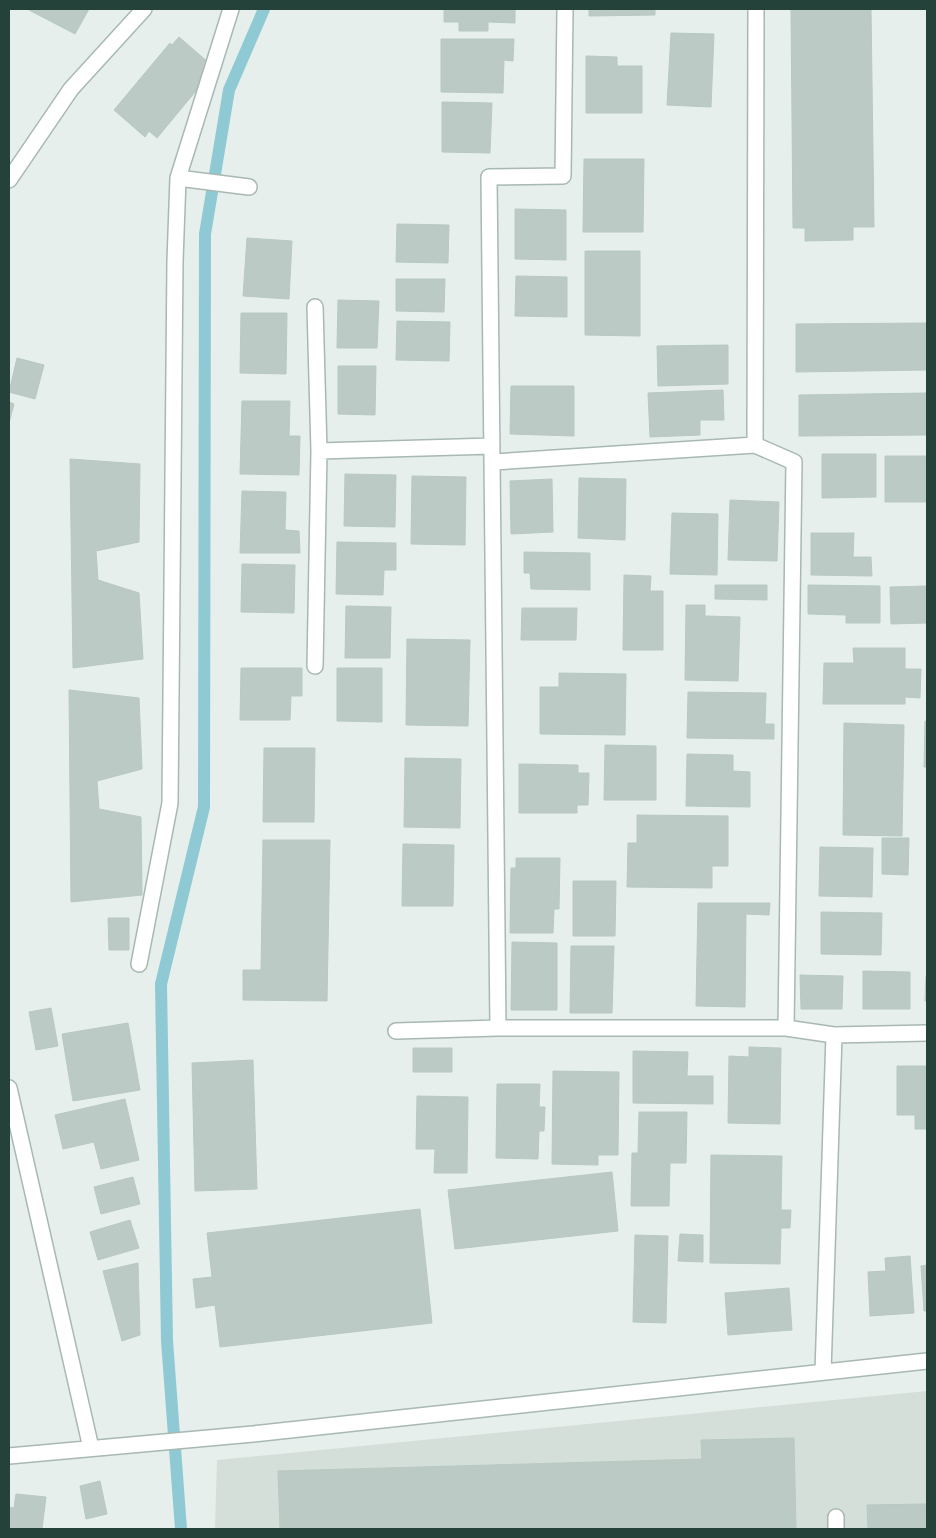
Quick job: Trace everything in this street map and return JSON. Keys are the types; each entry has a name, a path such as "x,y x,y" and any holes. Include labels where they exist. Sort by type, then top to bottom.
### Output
{"street":[{"path":"9,180 71,89 144,9"},
{"path":"139,964 170,803 175,261 178,178 231,9"},
{"path":"498,1028 489,177 563,176 565,9"},
{"path":"755,446 756,9"},
{"path":"178,178 249,187"},
{"path":"314,666 319,451 315,307"},
{"path":"319,451 492,446"},
{"path":"493,462 755,446 794,462 786,1028"},
{"path":"396,1032 498,1028 786,1028 834,1035 927,1032"},
{"path":"823,1372 834,1035"},
{"path":"9,1088 14,1144 90,1448"},
{"path":"9,1456 253,1434 927,1361"}],"shaded area":[{"path":"927,1391 927,1529 215,1529 217,1460"}],"building":[{"path":"29,9 89,9 75,34"},
{"path":"444,9 515,9 515,23 488,22 488,31 459,31 459,22 444,22"},
{"path":"589,9 655,9 655,15 589,16"},
{"path":"791,9 871,9 874,227 853,227 853,240 805,241 805,228 793,228"},
{"path":"671,33 714,34 711,107 667,105"},
{"path":"179,37 209,63 204,69 210,74 157,138 149,131 145,137 114,110 170,43 172,45"},
{"path":"441,39 514,39 513,61 504,60 503,93 441,92"},
{"path":"586,56 617,57 617,66 642,66 642,113 586,113"},
{"path":"442,102 492,103 490,153 442,152"},
{"path":"584,159 644,159 643,232 583,232"},
{"path":"515,209 566,210 566,260 515,259"},
{"path":"397,224 449,225 448,263 396,262"},
{"path":"247,238 292,241 289,299 243,296"},
{"path":"585,251 640,251 640,336 585,335"},
{"path":"516,276 567,277 567,317 515,316"},
{"path":"396,279 445,279 444,312 396,311"},
{"path":"338,300 379,301 377,348 337,348"},
{"path":"241,313 287,313 286,374 240,373"},
{"path":"397,321 450,322 449,361 396,360"},
{"path":"927,323 927,370 796,372 796,324"},
{"path":"728,345 728,384 658,386 657,346"},
{"path":"17,358 44,365 35,399 9,392"},
{"path":"338,366 376,366 375,415 338,414"},
{"path":"511,386 574,386 574,436 510,434"},
{"path":"723,390 724,420 700,420 700,435 650,437 648,393"},
{"path":"927,393 927,435 799,436 799,395"},
{"path":"242,401 290,401 289,436 300,436 299,475 240,474"},
{"path":"9,402 14,404 9,423"},
{"path":"822,454 876,454 876,497 822,498"},
{"path":"885,456 927,456 927,502 885,502"},
{"path":"70,459 140,464 139,542 96,551 98,580 139,593 143,659 73,668"},
{"path":"345,474 396,475 395,527 344,526"},
{"path":"412,476 466,477 465,545 411,544"},
{"path":"579,478 626,479 625,540 578,538"},
{"path":"552,479 553,532 511,534 510,481"},
{"path":"242,491 286,492 285,530 299,531 300,553 240,553"},
{"path":"730,500 779,502 777,561 728,560"},
{"path":"672,513 718,514 717,575 670,574"},
{"path":"811,533 854,533 853,557 871,557 872,576 811,575"},
{"path":"337,542 396,543 396,570 384,570 383,595 336,594"},
{"path":"524,552 590,553 590,590 531,589 530,573 524,573"},
{"path":"242,564 295,565 294,613 241,612"},
{"path":"624,575 651,576 650,591 663,591 663,650 623,650"},
{"path":"715,585 767,585 767,600 715,599"},
{"path":"808,585 880,586 880,623 846,623 846,615 808,614"},
{"path":"927,586 927,623 891,624 890,587"},
{"path":"686,605 705,605 705,616 740,617 738,681 685,680"},
{"path":"346,606 391,607 390,658 345,658"},
{"path":"522,608 577,608 576,640 521,640"},
{"path":"407,639 470,640 468,726 406,725"},
{"path":"853,648 905,648 905,669 921,669 920,698 905,697 905,704 823,704 824,663 854,663"},
{"path":"241,668 302,668 302,696 291,696 290,720 240,720"},
{"path":"337,668 382,668 382,722 337,721"},
{"path":"559,673 626,674 625,735 540,734 540,687 559,687"},
{"path":"69,690 139,698 142,769 97,781 99,809 141,817 142,895 71,902"},
{"path":"688,692 766,693 765,724 774,724 774,739 687,738"},
{"path":"925,721 927,721 927,767 924,767"},
{"path":"844,723 904,725 902,836 843,835"},
{"path":"605,745 656,746 656,800 604,800"},
{"path":"264,748 315,748 314,822 263,822"},
{"path":"687,754 733,755 733,771 750,772 750,807 686,806"},
{"path":"405,758 461,759 460,828 404,827"},
{"path":"519,764 578,765 578,773 589,773 588,805 577,805 577,813 519,813"},
{"path":"637,815 728,816 728,866 712,866 712,888 627,887 628,843 637,843"},
{"path":"882,838 909,838 908,875 882,874"},
{"path":"263,840 330,840 327,1001 243,1000 243,970 261,970"},
{"path":"403,844 454,845 453,906 402,906"},
{"path":"820,847 873,848 872,897 819,896"},
{"path":"516,858 560,858 559,909 554,909 553,933 510,933 511,868 516,868"},
{"path":"573,881 616,881 615,936 573,936"},
{"path":"698,903 770,903 769,915 746,914 745,1007 696,1006"},
{"path":"821,912 882,913 881,955 821,954"},
{"path":"108,918 129,918 129,950 109,950"},
{"path":"512,942 557,943 557,1010 511,1010"},
{"path":"571,946 614,946 612,1013 570,1013"},
{"path":"863,971 910,972 910,1009 863,1009"},
{"path":"800,975 843,976 842,1009 801,1009"},
{"path":"926,976 927,1001 925,1001"},
{"path":"51,1008 58,1046 36,1050 29,1012"},
{"path":"128,1023 140,1090 73,1101 62,1034"},
{"path":"749,1047 781,1048 780,1124 728,1123 729,1056 749,1057"},
{"path":"413,1048 452,1048 452,1072 413,1072"},
{"path":"633,1051 688,1052 687,1076 713,1076 713,1104 633,1103"},
{"path":"253,1060 257,1189 195,1191 192,1063"},
{"path":"897,1066 927,1066 927,1129 915,1129 915,1115 897,1115"},
{"path":"553,1071 619,1072 618,1155 598,1155 598,1165 552,1164"},
{"path":"497,1084 540,1084 539,1107 545,1107 544,1131 539,1131 538,1159 496,1158"},
{"path":"417,1096 468,1097 467,1173 434,1173 435,1149 416,1149"},
{"path":"125,1099 139,1160 101,1169 94,1142 63,1149 55,1115"},
{"path":"639,1112 687,1112 686,1163 670,1163 669,1206 631,1206 632,1153 638,1153"},
{"path":"711,1155 782,1156 781,1210 791,1210 790,1228 781,1228 780,1264 710,1263"},
{"path":"612,1172 618,1231 455,1249 448,1190"},
{"path":"133,1177 140,1204 101,1214 94,1187"},
{"path":"420,1209 432,1323 220,1347 215,1305 196,1308 193,1279 212,1277 207,1233"},
{"path":"130,1220 139,1248 98,1260 90,1232"},
{"path":"680,1234 703,1235 703,1262 678,1261"},
{"path":"635,1235 668,1236 666,1323 633,1322"},
{"path":"910,1256 914,1313 870,1316 868,1272 886,1271 885,1258"},
{"path":"138,1263 140,1335 122,1341 103,1271"},
{"path":"927,1265 927,1311 924,1311 921,1266"},
{"path":"789,1288 792,1330 728,1335 725,1293"},
{"path":"794,1438 796,1529 280,1529 278,1471 702,1459 701,1440"},
{"path":"100,1481 107,1514 86,1519 80,1486"},
{"path":"16,1494 46,1497 42,1529 9,1529 9,1507 14,1508"},
{"path":"927,1504 927,1529 868,1529 867,1505"}],"waterway":[{"path":"181,1529 167,1341 161,984 204,807 205,234 229,90 264,9"}]}
